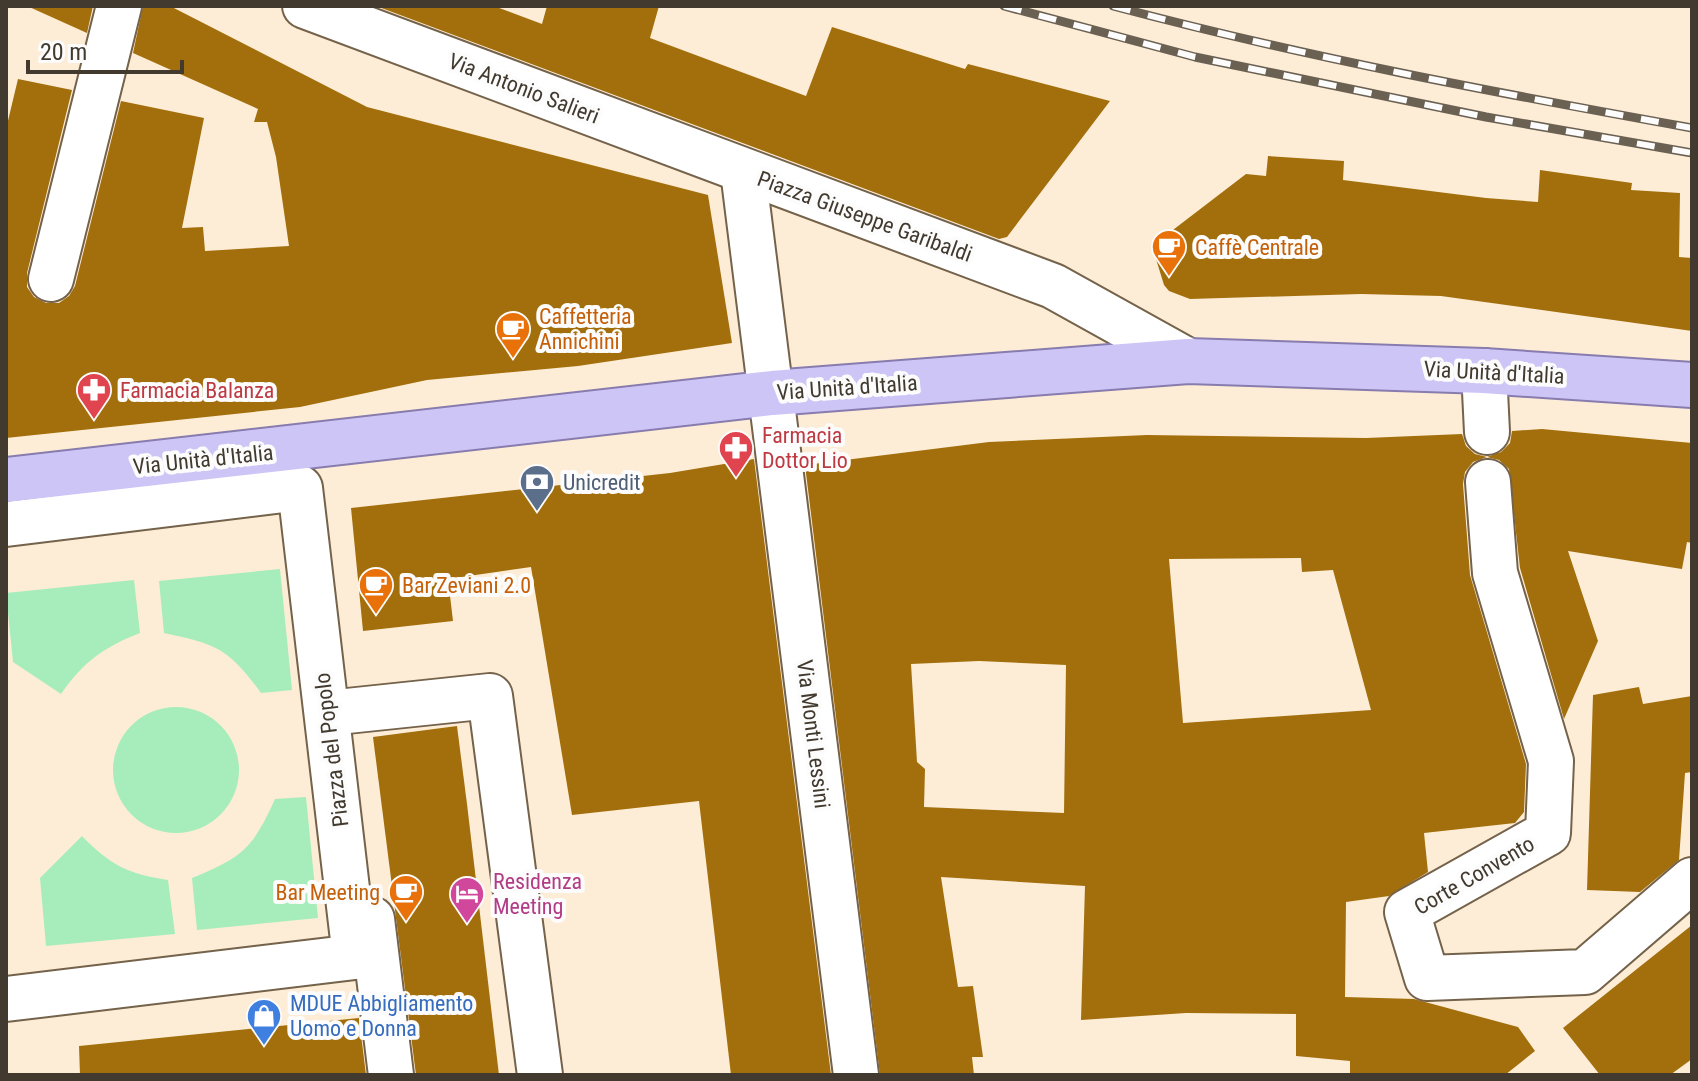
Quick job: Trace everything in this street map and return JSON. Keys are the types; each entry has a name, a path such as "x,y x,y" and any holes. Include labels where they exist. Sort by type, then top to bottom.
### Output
{"main road":[{"name":"Via Unità d'Italia","path":"6,480 772,393 1188,361 1484,371 1692,385"}],"street":[{"path":"51,279 119,6"},
{"name":"Via Antonio Salieri","path":"305,6 743,171"},
{"name":"Piazza Giuseppe Garibaldi","path":"772,393 743,171 1053,286 1188,361"},
{"path":"1484,371 1487,432"},
{"name":"Via Monti Lessini","path":"772,393 856,1075"},
{"name":"Piazza del Popolo","path":"311,447 391,1075"},
{"name":"Corte Convento","path":"1488,482 1495,573 1551,761 1548,833 1407,912 1427,978 1585,972 1692,880"},
{"name":"Piazza del Popolo","path":"6,524 300,488 355,957 6,999"},
{"path":"347,711 490,696 540,1075"}],"green space":[{"path":"280,569 292,690 261,693 240,667 220,651 210,645 164,633 159,581"},
{"path":"134,580 140,633 95,657 61,694 13,662 6,593"},
{"path":"176,707 200,712 220,726 234,746 239,770 234,794 220,814 200,828 176,833 152,828 132,814 118,794 113,770 118,746 132,726 152,712"},
{"path":"306,797 318,918 197,930 192,878 244,850 259,830 275,799"},
{"path":"82,836 120,867 168,880 175,934 46,946 40,878"}],"building":[{"path":"27,6 93,6 87,33"},
{"path":"143,6 170,6 367,107 708,195 732,343 578,366 427,380 300,407 6,438 6,129 18,79 72,90 27,273 27,287 34,297 46,303 59,303 69,296 75,286 121,101 204,118 182,228 203,227 205,251 289,246 276,157 267,122 254,122 258,109 133,53"},
{"path":"376,6 494,6 542,24 547,6 659,6 650,38 806,96 832,27 965,69 968,64 1110,101 1007,237 999,239"},
{"path":"1268,156 1344,161 1343,180 1486,198 1538,202 1540,170 1632,183 1631,190 1680,193 1679,257 1692,258 1692,331 1441,296 1361,294 1190,299 1169,291 1164,285 1152,246 1246,174 1266,176"},
{"path":"1542,429 1692,443 1692,543 1687,542 1682,569 1568,551 1598,641 1564,719 1520,568 1509,469 1499,460 1487,457 1501,452 1510,443 1512,431"},
{"path":"1462,434 1466,446 1475,454 1487,457 1473,462 1465,472 1463,484 1470,575 1526,764 1524,812 1515,823 1424,833 1428,872 1389,896 1346,902 1345,997 1414,999 1518,1027 1535,1051 1505,1075 1350,1075 1350,1061 1296,1056 1296,1014 1186,1013 1081,1020 1085,886 941,877 958,987 973,986 983,1057 972,1057 974,1075 880,1075 805,465 989,442 1147,435 1366,438","holes":["1301,558 1302,572 1333,570 1371,710 1183,723 1169,559","979,661 1066,665 1064,813 924,807 925,769 917,762 911,664"]},
{"path":"754,459 831,1075 731,1075 699,801 572,815 531,567 448,579 453,621 363,631 351,508 670,473"},
{"path":"1639,687 1643,704 1692,696 1692,772 1685,773 1679,860 1640,892 1587,890 1593,695"},
{"path":"457,726 499,1075 416,1075 373,737"},
{"path":"1692,925 1692,1059 1670,1075 1600,1075 1563,1028"},
{"path":"359,1018 366,1075 80,1075 79,1046"}],"railway":[{"path":"1004,6 1195,57 1486,117 1692,153"},
{"path":"1113,6 1329,58 1692,128"}],"place":[{"name":"Caffè Centrale","path":"1169,278"},
{"name":"Caffetteria Annichini","path":"513,360"},
{"name":"Farmacia Balanza","path":"94,421"},
{"name":"Farmacia Dottor Lio","path":"736,479"},
{"name":"Unicredit","path":"537,513"},
{"name":"Bar Zeviani 2.0","path":"376,616"},
{"name":"Bar Meeting","path":"406,923"},
{"name":"Residenza Meeting","path":"467,925"},
{"name":"MDUE Abbigliamento Uomo e Donna","path":"264,1047"}]}
